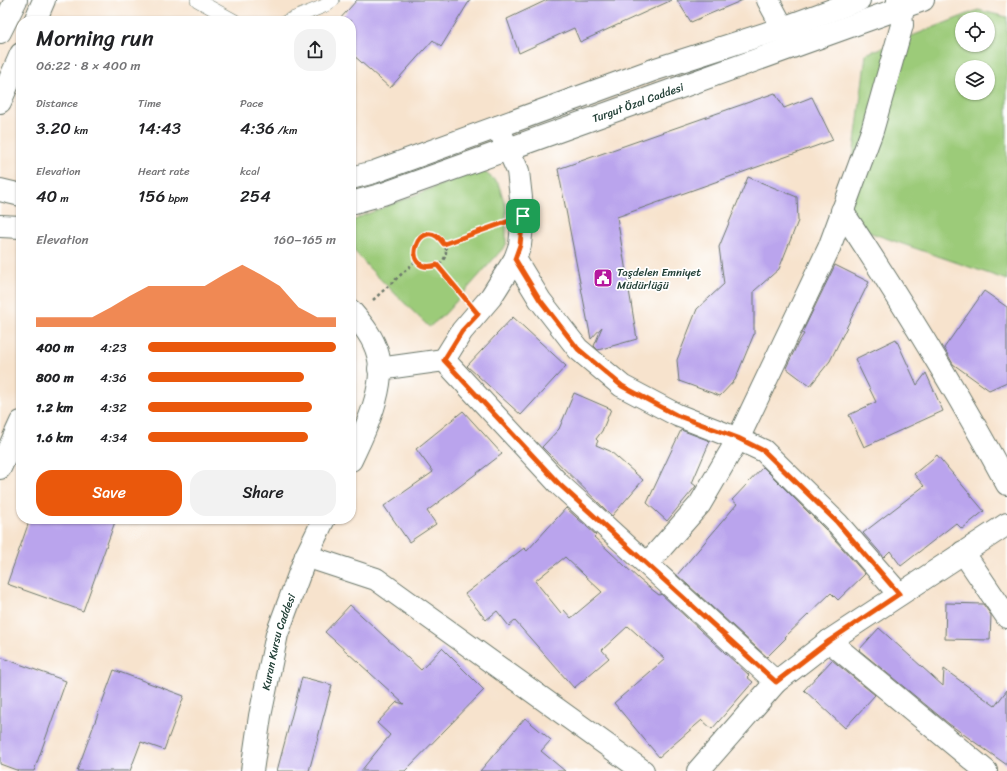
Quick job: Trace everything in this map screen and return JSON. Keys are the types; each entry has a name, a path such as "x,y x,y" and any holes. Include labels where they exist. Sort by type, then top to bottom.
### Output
{"street":[{"path":"0,32 16,0"},
{"path":"37,16 44,0"},
{"path":"768,0 783,28 796,45"},
{"path":"356,177 374,172 656,69 783,28 859,0"},
{"name":"Turgut Özal Caddesi","path":"356,202 383,194 796,45 900,4 924,0"},
{"path":"647,564 700,504 738,438 829,248 872,131 902,25 900,4"},
{"path":"0,102 16,65"},
{"path":"444,360 462,331 491,298 515,259 520,245 523,216 518,171 498,127"},
{"path":"0,190 16,194"},
{"path":"842,211 910,318 1007,484"},
{"path":"0,226 16,227"},
{"path":"515,259 540,300 578,349 622,386 676,415 738,438 764,451 837,522 899,594"},
{"path":"356,317 367,331 378,355 379,369 378,396 356,448"},
{"path":"379,369 444,360"},
{"path":"444,360 559,484 776,682"},
{"path":"0,468 16,433"},
{"name":"Kuran Kursu Caddesi","path":"252,771 260,716 277,634 306,556 322,524"},
{"path":"698,771 776,682 829,641 1007,524"},
{"path":"963,552 1007,617"},
{"path":"306,556 376,579 643,771"},
{"path":"829,641 986,771"}],"lane":[{"path":"197,0 225,16"},
{"path":"299,16 324,6 333,0"}],"path":[{"path":"444,244 523,216"},
{"path":"432,235 437,236 444,244 445,254 441,262 437,265 426,266 417,260 415,256 415,245 422,237 432,235"},
{"path":"356,311 417,260"},
{"path":"437,265 478,314"}],"green space":[{"path":"978,10 986,12 973,12"},
{"path":"995,14 1007,17 1007,280 845,224 866,54 955,19 955,52 995,52"},
{"path":"481,169 498,183 506,207 506,245 445,314 429,327 370,269 356,253 356,219"}],"building":[{"path":"357,0 470,0 441,47 433,40 390,88 356,57 356,16 343,16"},
{"path":"547,0 672,0 580,42 574,28 519,53 507,19"},
{"path":"677,0 743,0 691,22"},
{"name":"Taşdelen Emniyet Müdürlüğü","path":"775,93 784,108 812,97 833,140 617,217 637,339 598,350 594,346 602,327 591,339 558,169"},
{"path":"748,177 797,197 798,221 779,269 754,291 754,334 735,380 720,396 679,381 677,360 697,309 724,284 719,247"},
{"path":"835,265 869,282 830,361 810,386 786,368 804,334 802,333"},
{"path":"984,291 1007,307 1007,382 989,390 953,364 944,348"},
{"path":"513,317 566,366 521,415 467,366"},
{"path":"896,339 917,385 926,373 943,411 864,447 849,415 876,402 855,359"},
{"path":"574,393 611,409 602,431 596,439 598,441 596,445 610,451 643,480 612,516 542,447 559,429"},
{"path":"463,411 502,454 427,511 436,524 409,542 384,506 433,472 416,449"},
{"path":"681,430 710,441 692,483 696,486 667,521 647,503"},
{"path":"937,455 984,511 962,529 956,523 901,566 890,551 884,557 863,533 924,486 914,474"},
{"path":"763,467 828,532 865,574 838,600 831,593 785,637 786,638 767,657 677,575 737,504 732,500"},
{"path":"566,508 596,535 594,537 640,580 659,595 661,594 749,675 747,677 753,682 712,729 702,720 659,757 614,703 665,659 628,626 602,650 609,658 574,688 515,621 509,626 497,611 486,620 465,594 524,548 527,551","holes":["565,557 602,592 571,618 564,610 561,613 535,581"]},
{"path":"28,524 114,524 83,611 7,584"},
{"path":"946,603 983,604 991,615 990,640 945,639"},
{"path":"350,605 421,670 442,648 484,690 405,771 361,771 390,735 377,723 397,702 404,704 325,632"},
{"path":"879,628 943,686 944,669 995,706 1007,690 1007,765 949,724 859,650"},
{"path":"0,657 66,681 34,771 19,771 0,764"},
{"path":"832,660 875,695 845,728 804,690"},
{"path":"114,670 184,696 164,750 141,742 130,771 77,771"},
{"path":"302,677 332,685 309,771 277,771"},
{"path":"525,718 551,740 541,751 565,771 480,771"}],"place":[{"name":"Taşdelen Emniyet Müdürlüğü","path":"603,278"}],"route":[{"path":"523,216 520,245 515,259 540,300 578,349 622,386 676,415 738,438 764,451 837,522 899,594 829,641 776,682 559,484 444,360 462,331 478,314 437,265 426,266 421,264 415,256 414,250 418,240 427,235 437,236 444,244 523,216"}]}
